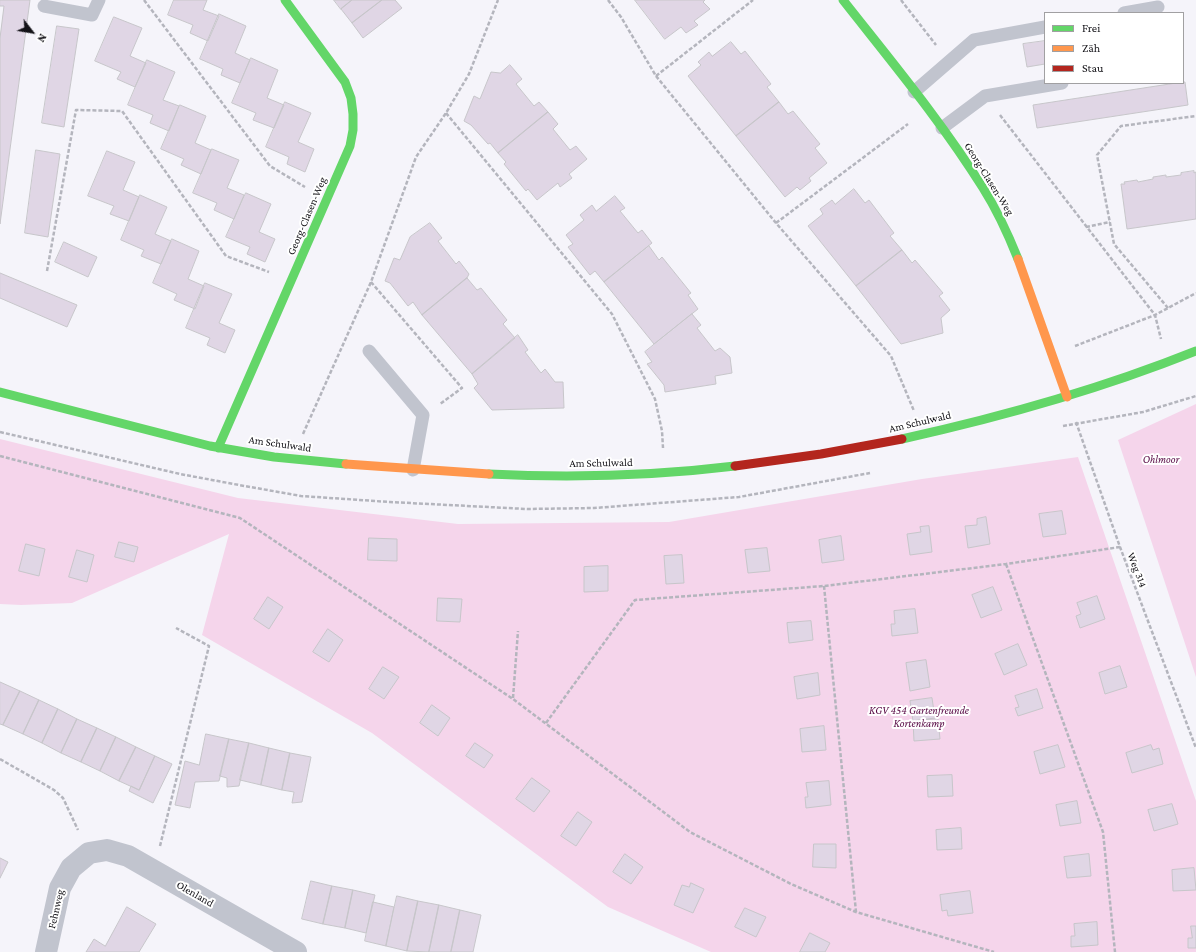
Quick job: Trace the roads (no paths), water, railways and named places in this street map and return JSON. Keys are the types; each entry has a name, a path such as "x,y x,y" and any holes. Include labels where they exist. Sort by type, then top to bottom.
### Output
{"street":[{"name":"Georg-Clasen-Weg","path":"218,448 350,146 353,130 351,98 345,82 285,0"},
{"name":"Georg-Clasen-Weg","path":"843,0 942,128 983,188 1004,226 1019,261 1067,397"},
{"name":"Am Schulwald","path":"0,392 218,448 292,458 412,470 529,476 603,476 736,467 838,452 924,434 996,417 1067,397 1118,381 1196,351"},
{"name":"Olenland","path":"89,854 107,850 128,856 296,952"},
{"name":"Fehnweg","path":"46,952 60,888 71,868 89,854"}],"lane":[{"path":"44,6 92,15 99,0"},
{"path":"1130,12 1158,7"},
{"path":"914,92 974,40 1044,27"},
{"path":"942,128 985,96 1056,84"},
{"path":"370,351 423,415 412,470"}],"park label":[{"name":"Ohlmoor","path":"1161,460"},
{"name":"KGV 454 Gartenfreunde Kortenkamp","path":"919,717"}]}
